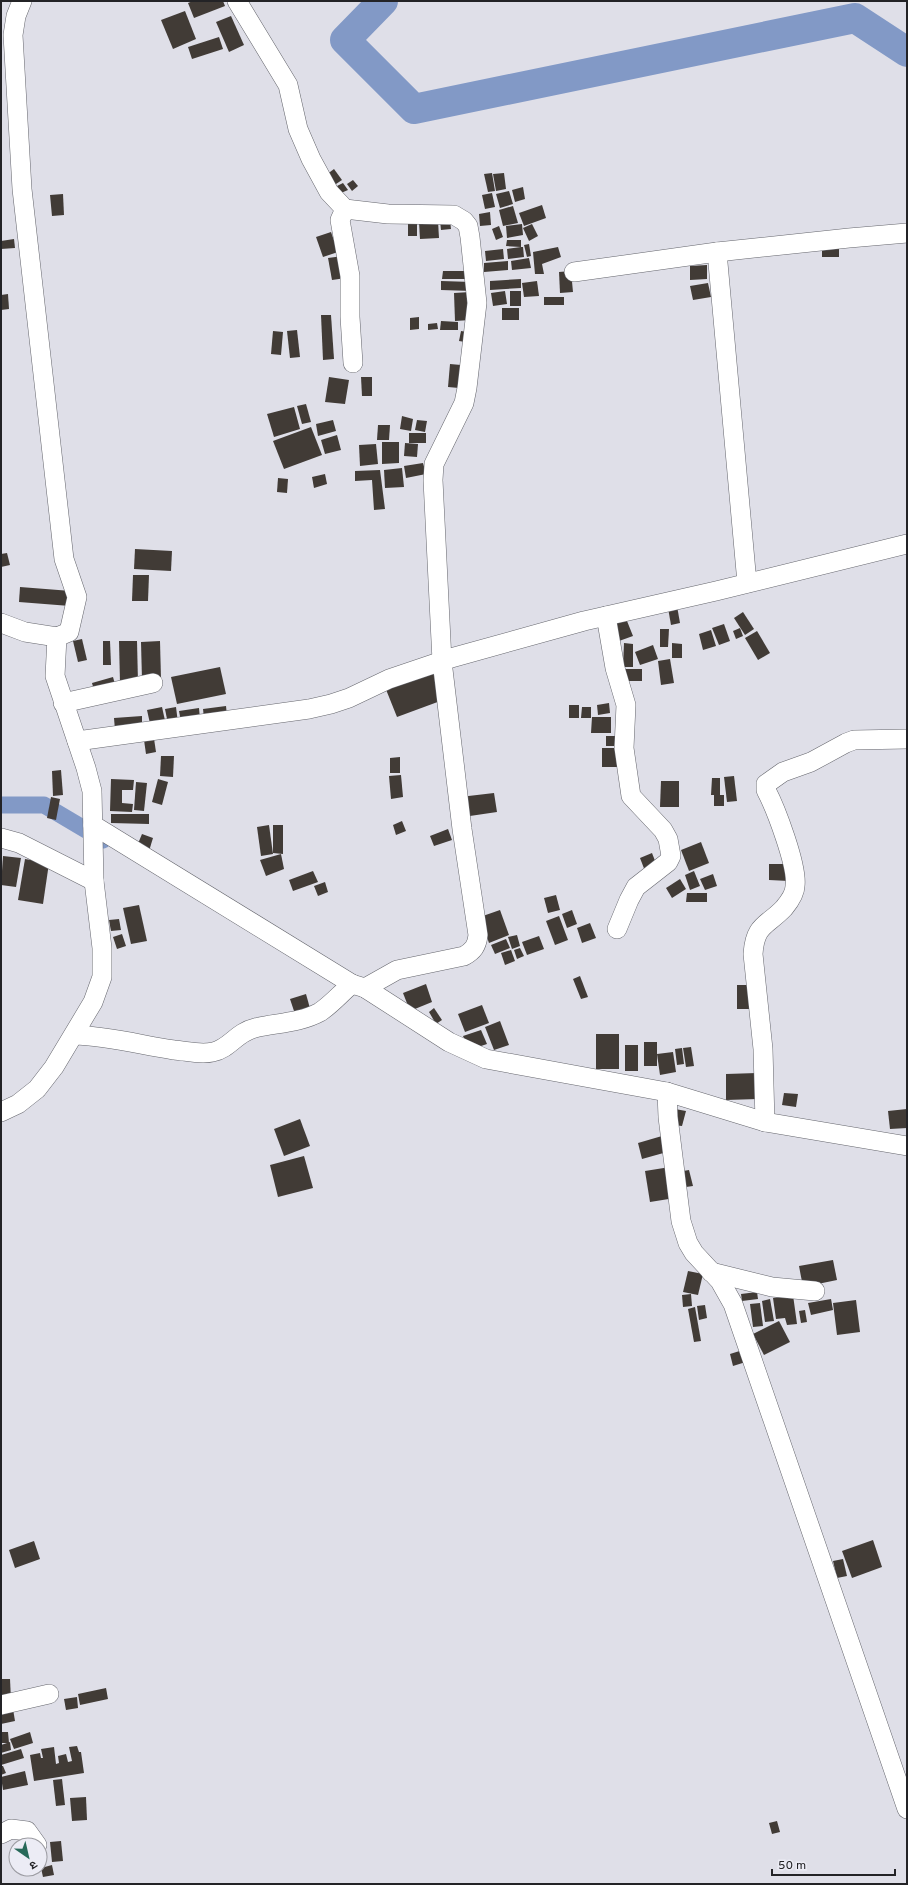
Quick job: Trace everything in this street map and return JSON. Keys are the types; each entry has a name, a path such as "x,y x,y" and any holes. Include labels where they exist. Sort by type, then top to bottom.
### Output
{"street":[{"path":"1,623 25,632 57,637 69,632 77,597 64,559 22,189 13,35 16,16 22,1"},
{"path":"74,1035 97,1036 152,1047 211,1053 225,1048 243,1032 307,1017 318,1012 350,990 396,970 464,956 471,952 477,944 478,936 462,830 442,660 434,495 434,464 464,403 467,388 477,304 468,226 464,221 454,215 388,214 345,209 329,192 311,159 298,129 288,85 237,1"},
{"path":"345,209 340,220 350,276 350,317 354,363"},
{"path":"574,272 717,252 907,233"},
{"path":"717,252 747,584"},
{"path":"77,741 331,704 348,698 389,679 442,660 606,616 747,584 907,544"},
{"path":"606,616 615,668 626,705 624,748 631,796 663,830 668,838 671,856 668,862 636,887 617,929"},
{"path":"1,1112 18,1104 37,1089 54,1067 93,1002 102,977 102,948 94,875 92,791 55,676 57,637"},
{"path":"63,703 153,683"},
{"path":"765,1122 763,1049 753,954 754,941 762,926 790,900 795,888 796,872 766,790 766,784 783,772 811,762 854,740 907,739"},
{"path":"92,833 350,990 449,1042 486,1059 668,1103 765,1122 907,1146"},
{"path":"1,838 18,843 94,875"},
{"path":"668,1103 681,1221 688,1243 694,1253 723,1286 734,1304 907,1809"},
{"path":"711,1272 772,1287 816,1292"},
{"path":"1,1705 49,1694"},
{"path":"1,1834 11,1829 27,1831 31,1837"}],"building":[{"path":"193,1 223,1 225,6 194,18 188,3"},
{"path":"185,11 196,39 173,49 161,20"},
{"path":"231,16 244,45 229,52 216,22"},
{"path":"219,37 223,49 192,59 188,47"},
{"path":"334,169 342,180 333,186 326,175"},
{"path":"492,173 495,191 488,192 484,174"},
{"path":"504,173 506,189 496,191 493,174"},
{"path":"353,180 358,186 352,191 347,184"},
{"path":"343,183 348,190 341,193 337,186"},
{"path":"523,187 525,199 515,202 512,190"},
{"path":"509,191 513,204 500,208 496,194"},
{"path":"492,193 495,207 485,209 482,195"},
{"path":"63,194 64,215 52,216 50,195"},
{"path":"542,205 546,218 524,226 519,213"},
{"path":"513,206 518,223 503,226 499,210"},
{"path":"490,212 491,225 480,226 479,214"},
{"path":"408,220 417,220 417,236 408,236"},
{"path":"450,220 451,229 441,230 440,221"},
{"path":"438,221 439,238 420,239 419,222"},
{"path":"522,224 523,235 507,238 506,226"},
{"path":"532,224 538,236 529,241 523,228"},
{"path":"499,226 503,237 496,240 492,229"},
{"path":"331,232 338,252 323,257 316,237"},
{"path":"14,239 15,248 1,249 1,241"},
{"path":"507,240 521,240 521,247 506,246"},
{"path":"529,244 531,256 527,257 524,245"},
{"path":"839,246 839,257 822,257 822,247"},
{"path":"523,247 524,257 508,259 507,249"},
{"path":"558,247 561,257 542,264 544,274 535,274 533,252"},
{"path":"503,249 504,259 486,261 485,251"},
{"path":"343,256 346,278 332,280 328,258"},
{"path":"529,258 531,268 512,270 511,261"},
{"path":"508,261 508,270 484,272 484,263"},
{"path":"707,265 707,279 690,280 690,266"},
{"path":"443,271 469,271 468,279 442,279"},
{"path":"571,271 573,292 560,293 559,272"},
{"path":"521,279 521,288 490,290 490,281"},
{"path":"441,281 472,282 472,291 441,290"},
{"path":"537,281 539,296 524,297 522,283"},
{"path":"708,283 711,297 693,300 690,286"},
{"path":"505,291 507,304 493,306 491,293"},
{"path":"510,291 521,291 521,306 510,306"},
{"path":"470,292 471,320 455,321 454,293"},
{"path":"8,294 9,309 1,310 1,295"},
{"path":"544,297 564,297 564,305 544,305"},
{"path":"502,308 519,308 519,320 502,320"},
{"path":"321,315 331,315 334,359 323,360"},
{"path":"419,317 419,329 410,330 410,318"},
{"path":"441,321 458,322 458,330 440,330"},
{"path":"437,323 438,329 428,330 428,324"},
{"path":"297,330 300,357 290,358 287,331"},
{"path":"273,331 283,332 281,355 271,354"},
{"path":"461,331 467,332 465,342 459,341"},
{"path":"450,364 461,365 459,388 448,387"},
{"path":"329,377 349,380 345,404 325,402"},
{"path":"361,377 372,377 372,396 362,396"},
{"path":"306,404 311,422 302,424 297,406"},
{"path":"294,407 300,429 274,437 267,414"},
{"path":"402,416 413,419 411,431 400,429"},
{"path":"333,420 336,431 318,436 316,424"},
{"path":"417,420 427,421 425,432 415,430"},
{"path":"378,425 390,425 389,440 377,440"},
{"path":"311,427 322,455 284,469 273,441"},
{"path":"409,433 426,433 426,443 409,443"},
{"path":"337,435 341,450 325,454 321,440"},
{"path":"382,442 399,442 399,463 382,464"},
{"path":"405,443 418,444 417,457 404,456"},
{"path":"376,444 378,464 360,466 359,445"},
{"path":"423,463 426,474 406,478 404,466"},
{"path":"402,468 404,487 385,488 384,470"},
{"path":"380,470 385,509 374,510 372,480 355,481 355,471"},
{"path":"325,474 327,484 314,488 312,477"},
{"path":"278,478 288,479 287,493 277,492"},
{"path":"135,549 172,551 171,571 134,569"},
{"path":"7,553 10,565 1,567 1,554"},
{"path":"133,575 149,575 148,601 132,601"},
{"path":"20,587 71,591 70,606 19,602"},
{"path":"677,606 680,623 671,625 668,608"},
{"path":"743,612 754,629 745,635 734,618"},
{"path":"625,616 633,636 619,641 611,621"},
{"path":"724,624 730,641 719,645 712,628"},
{"path":"740,628 743,636 736,639 733,631"},
{"path":"660,629 669,629 668,647 660,647"},
{"path":"711,630 716,646 703,650 699,634"},
{"path":"757,631 770,653 758,660 745,638"},
{"path":"82,639 87,660 78,662 73,641"},
{"path":"103,641 110,641 111,665 103,665"},
{"path":"119,641 137,641 138,683 120,683"},
{"path":"160,641 161,679 142,680 141,642"},
{"path":"624,643 633,644 633,667 623,667"},
{"path":"672,643 682,644 682,658 672,658"},
{"path":"653,645 658,659 640,665 635,652"},
{"path":"670,659 674,683 661,685 658,661"},
{"path":"220,667 226,694 177,704 171,677"},
{"path":"625,669 642,669 642,681 625,681"},
{"path":"432,670 443,700 397,717 385,687"},
{"path":"113,677 116,688 95,694 92,683"},
{"path":"609,703 610,713 598,715 597,705"},
{"path":"569,705 579,705 579,718 569,718"},
{"path":"226,706 227,716 204,718 203,709"},
{"path":"162,707 166,725 151,728 147,710"},
{"path":"176,707 178,723 168,724 165,709"},
{"path":"582,707 591,707 591,718 581,718"},
{"path":"199,708 200,719 181,722 179,711"},
{"path":"142,716 142,729 115,730 114,718"},
{"path":"592,717 611,717 611,733 591,733"},
{"path":"153,732 156,752 146,754 143,733"},
{"path":"606,736 622,736 622,746 606,746"},
{"path":"602,748 618,748 618,767 602,767"},
{"path":"161,756 174,756 173,777 160,776"},
{"path":"400,757 400,773 390,773 390,758"},
{"path":"61,770 63,795 53,796 52,771"},
{"path":"401,775 403,797 391,799 389,776"},
{"path":"734,776 737,801 727,802 724,777"},
{"path":"712,778 720,778 720,795 724,795 724,806 714,806 714,795 711,795"},
{"path":"111,779 134,780 133,790 122,790 122,803 133,804 132,812 110,811"},
{"path":"158,779 168,782 162,805 152,802"},
{"path":"661,781 679,781 679,807 660,807"},
{"path":"136,782 147,783 144,811 134,810"},
{"path":"494,793 497,812 463,817 460,797"},
{"path":"51,797 60,799 56,820 47,818"},
{"path":"111,814 149,814 149,824 111,823"},
{"path":"402,821 406,831 396,835 393,825"},
{"path":"269,825 273,854 261,856 257,827"},
{"path":"273,825 283,825 283,854 273,853"},
{"path":"448,829 452,840 434,846 430,836"},
{"path":"142,834 153,838 149,851 137,846"},
{"path":"701,842 709,863 689,871 681,850"},
{"path":"652,853 657,866 645,871 640,858"},
{"path":"281,854 284,869 266,876 260,860"},
{"path":"3,856 21,858 16,887 1,885"},
{"path":"25,859 49,863 43,904 18,900"},
{"path":"769,864 790,864 789,881 769,880"},
{"path":"313,871 318,882 293,891 289,880"},
{"path":"694,871 700,886 690,890 685,875"},
{"path":"713,874 717,886 705,890 700,879"},
{"path":"680,879 686,889 672,898 666,888"},
{"path":"325,882 328,892 318,896 314,886"},
{"path":"687,893 707,893 707,902 686,902"},
{"path":"556,895 560,910 548,913 544,898"},
{"path":"139,905 147,941 131,944 123,908"},
{"path":"500,910 509,935 489,943 480,917"},
{"path":"572,910 577,924 567,928 562,914"},
{"path":"559,916 568,940 555,945 546,921"},
{"path":"119,919 121,930 111,931 109,920"},
{"path":"590,923 596,938 582,943 577,928"},
{"path":"122,934 126,946 117,949 113,937"},
{"path":"517,935 520,946 512,949 508,937"},
{"path":"539,936 544,949 527,955 522,942"},
{"path":"506,939 510,948 495,954 491,945"},
{"path":"520,948 524,956 517,959 514,950"},
{"path":"511,950 515,961 505,965 501,953"},
{"path":"580,976 588,997 581,999 573,979"},
{"path":"426,984 432,1002 410,1011 403,993"},
{"path":"737,985 753,985 753,1009 737,1009"},
{"path":"306,994 311,1012 296,1017 290,999"},
{"path":"482,1005 489,1023 465,1032 458,1014"},
{"path":"434,1008 442,1020 436,1024 429,1012"},
{"path":"500,1021 509,1045 494,1050 485,1027"},
{"path":"481,1030 487,1044 469,1050 463,1036"},
{"path":"596,1034 619,1034 619,1069 596,1069"},
{"path":"644,1042 657,1042 657,1066 644,1066"},
{"path":"625,1045 638,1045 638,1071 625,1071"},
{"path":"691,1047 694,1066 686,1067 683,1048"},
{"path":"682,1048 684,1064 677,1065 675,1049"},
{"path":"673,1052 676,1072 660,1075 657,1054"},
{"path":"757,1073 758,1099 726,1100 726,1074"},
{"path":"784,1093 798,1094 796,1107 782,1105"},
{"path":"675,1109 686,1111 682,1126 672,1125"},
{"path":"907,1109 907,1128 890,1129 888,1111"},
{"path":"300,1119 310,1146 284,1156 274,1129"},
{"path":"662,1136 667,1152 642,1159 638,1143"},
{"path":"304,1156 313,1188 278,1197 270,1165"},
{"path":"670,1167 675,1198 650,1202 645,1171"},
{"path":"689,1170 693,1186 686,1187 683,1171"},
{"path":"833,1260 837,1280 803,1287 799,1266"},
{"path":"688,1271 703,1274 698,1295 683,1292"},
{"path":"757,1292 758,1299 742,1301 741,1294"},
{"path":"691,1294 692,1306 683,1307 682,1295"},
{"path":"793,1295 797,1324 787,1325 785,1318 776,1319 773,1298"},
{"path":"770,1299 774,1321 765,1322 762,1301"},
{"path":"831,1299 833,1310 811,1315 808,1303"},
{"path":"856,1300 860,1332 837,1335 833,1303"},
{"path":"760,1303 763,1326 753,1327 750,1304"},
{"path":"705,1305 707,1318 699,1320 697,1306"},
{"path":"695,1307 701,1341 694,1342 688,1309"},
{"path":"805,1310 807,1322 801,1323 799,1311"},
{"path":"779,1321 790,1342 764,1355 753,1334"},
{"path":"746,1349 749,1361 733,1366 730,1354"},
{"path":"873,1540 882,1567 852,1578 842,1551"},
{"path":"34,1541 40,1559 15,1568 9,1550"},
{"path":"843,1559 847,1576 837,1578 833,1561"},
{"path":"1,1679 10,1679 11,1700 1,1701"},
{"path":"106,1688 108,1699 80,1705 78,1694"},
{"path":"77,1697 78,1708 66,1710 64,1699"},
{"path":"13,1709 15,1721 1,1724 1,1711"},
{"path":"1,1732 8,1732 9,1743 1,1743"},
{"path":"30,1732 33,1743 14,1749 10,1739"},
{"path":"10,1742 11,1750 1,1753 1,1745"},
{"path":"77,1746 79,1752 81,1752 84,1773 34,1781 30,1755 40,1753 41,1758 43,1758 41,1749 54,1747 56,1764 59,1763 58,1756 66,1754 68,1762 72,1761 69,1747"},
{"path":"21,1749 24,1758 1,1765 1,1755"},
{"path":"1,1766 3,1766 6,1773 1,1775"},
{"path":"25,1771 28,1785 3,1790 1,1777"},
{"path":"62,1779 65,1805 56,1806 53,1780"},
{"path":"86,1797 87,1820 72,1821 70,1798"},
{"path":"777,1821 780,1832 772,1834 769,1823"},
{"path":"61,1841 63,1861 52,1862 50,1842"},
{"path":"52,1865 54,1875 48,1876 48,1866"}],"waterway":[{"path":"383,1 345,40 414,109 855,18 907,52"},
{"path":"1,805 44,805 103,840"}]}
